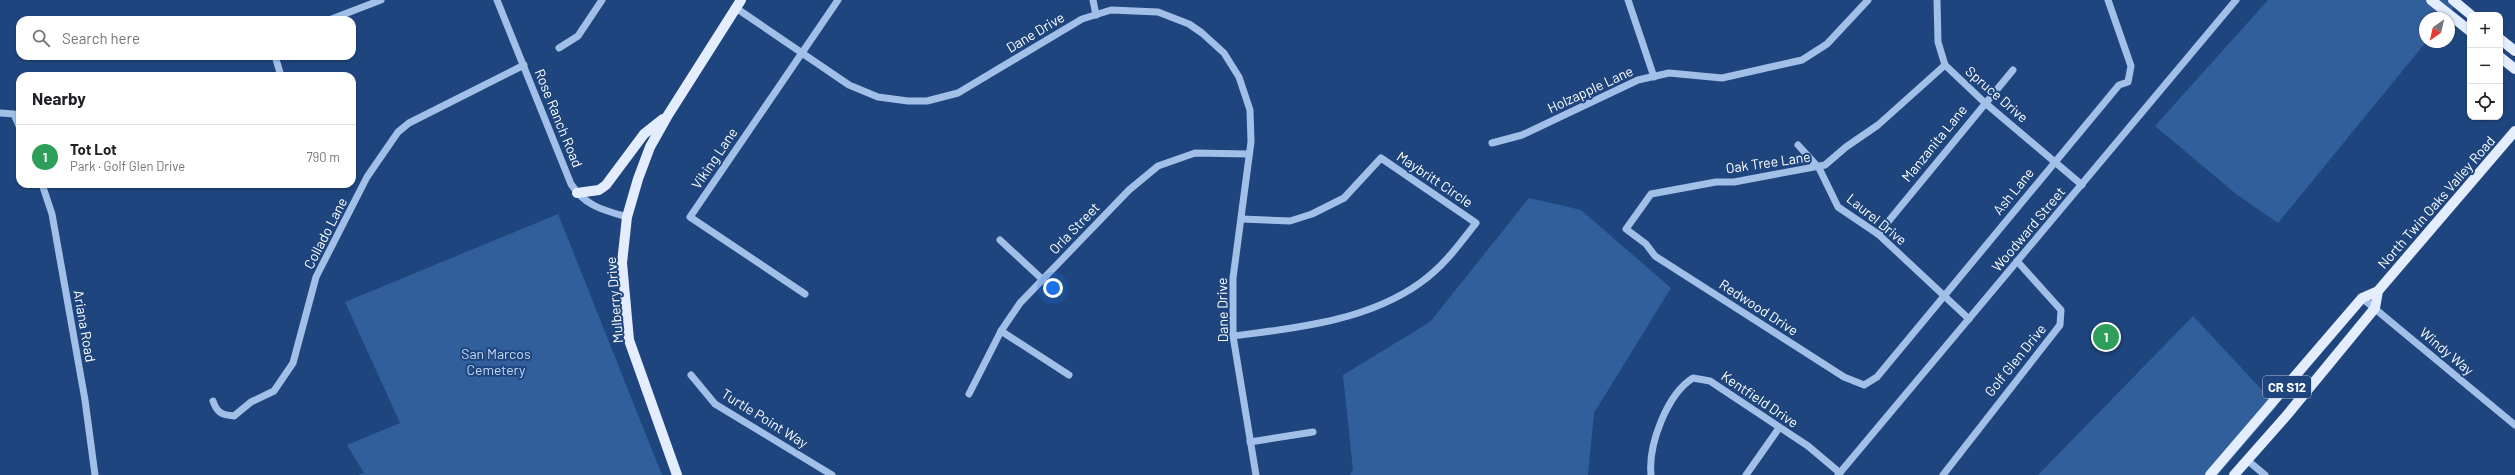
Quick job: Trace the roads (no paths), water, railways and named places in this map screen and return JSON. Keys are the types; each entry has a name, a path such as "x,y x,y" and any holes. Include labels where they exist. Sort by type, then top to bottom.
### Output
{"main road":[{"path":"2431,0 2467,29"},
{"path":"2453,0 2468,12"},
{"name":"Mulberry Drive","path":"677,475 629,340 622,263 627,217 638,179 650,147 668,115 739,4"},
{"path":"2503,41 2515,51"},
{"path":"2503,59 2515,69"},
{"path":"577,193 599,190 606,185 644,134 668,115"},
{"name":"North Twin Oaks Valley Road","path":"2210,475 2362,298 2378,291 2515,131"},
{"name":"North Twin Oaks Valley Road","path":"2234,475 2374,308 2378,291"}],"street":[{"path":"340,16 381,0"},
{"name":"Rose Ranch Road","path":"497,0 571,184 577,193 596,208 627,217"},
{"path":"559,48 578,36 602,0"},
{"name":"Viking Lane","path":"805,294 690,217 838,0"},
{"path":"1093,0 1096,15"},
{"path":"1628,0 1654,77"},
{"name":"Holzapple Lane","path":"1492,143 1522,135 1638,80 1669,73 1722,78 1802,60 1827,44 1868,0"},
{"name":"Spruce Drive","path":"1937,0 1938,42 1945,65 1984,102 2082,185"},
{"name":"Ash Lane","path":"1864,385 1877,377 2119,85 2128,82 2132,66 2108,0"},
{"name":"Woodward Street","path":"1839,474 2236,0"},
{"name":"Dane Drive","path":"739,4 802,52 849,85 878,97 927,101 958,93 1082,19 1111,10 1158,12 1189,24 1202,33 1224,53 1239,77 1250,110 1249,154 1242,219 1233,278 1233,336 1256,475"},
{"path":"276,60 280,72"},
{"name":"Collado Lane","path":"212,402 216,409 223,415 234,416 251,402 274,391 293,363 316,277 367,177 398,132 409,123 524,65"},
{"name":"Oak Tree Lane","path":"1646,244 1626,229 1651,194 1819,168 1878,125 1945,65"},
{"name":"Manzanita Lane","path":"1878,234 1984,102 2012,70"},
{"path":"0,113 14,114 16,119"},
{"name":"Laurel Drive","path":"1798,145 1819,168 1838,207 1878,234 1969,319"},
{"name":"Orla Street","path":"969,394 1001,331 1020,304 1042,279 1129,190 1158,166 1195,153 1249,154"},
{"name":"Maybritt Circle","path":"1233,336 1304,326 1395,299 1421,283 1451,256 1476,223 1381,158 1344,198 1312,214 1290,221 1242,219"},
{"name":"Ariana Road","path":"43,188 52,214 85,400 95,475"},
{"path":"1000,240 1042,279"},
{"name":"Redwood Drive","path":"1646,244 1655,256 1844,377 1864,385"},
{"name":"Golf Glen Drive","path":"1943,475 2060,325 2061,310 2017,261"},
{"name":"Windy Way","path":"2362,298 2515,425"},
{"path":"1001,331 1069,375"},
{"name":"Turtle Point Way","path":"691,375 715,404 832,475"},
{"name":"Kentfield Drive","path":"1651,475 1650,459 1656,431 1684,384 1693,378 1710,381 1808,446 1839,474"},
{"path":"1746,475 1779,428"},
{"path":"1250,442 1313,432"},
{"path":"2247,460 2265,475"}],"place":[{"name":"Tot Lot","path":"2106,337"}],"park label":[{"name":"San Marcos Cemetery","path":"496,362"}]}
